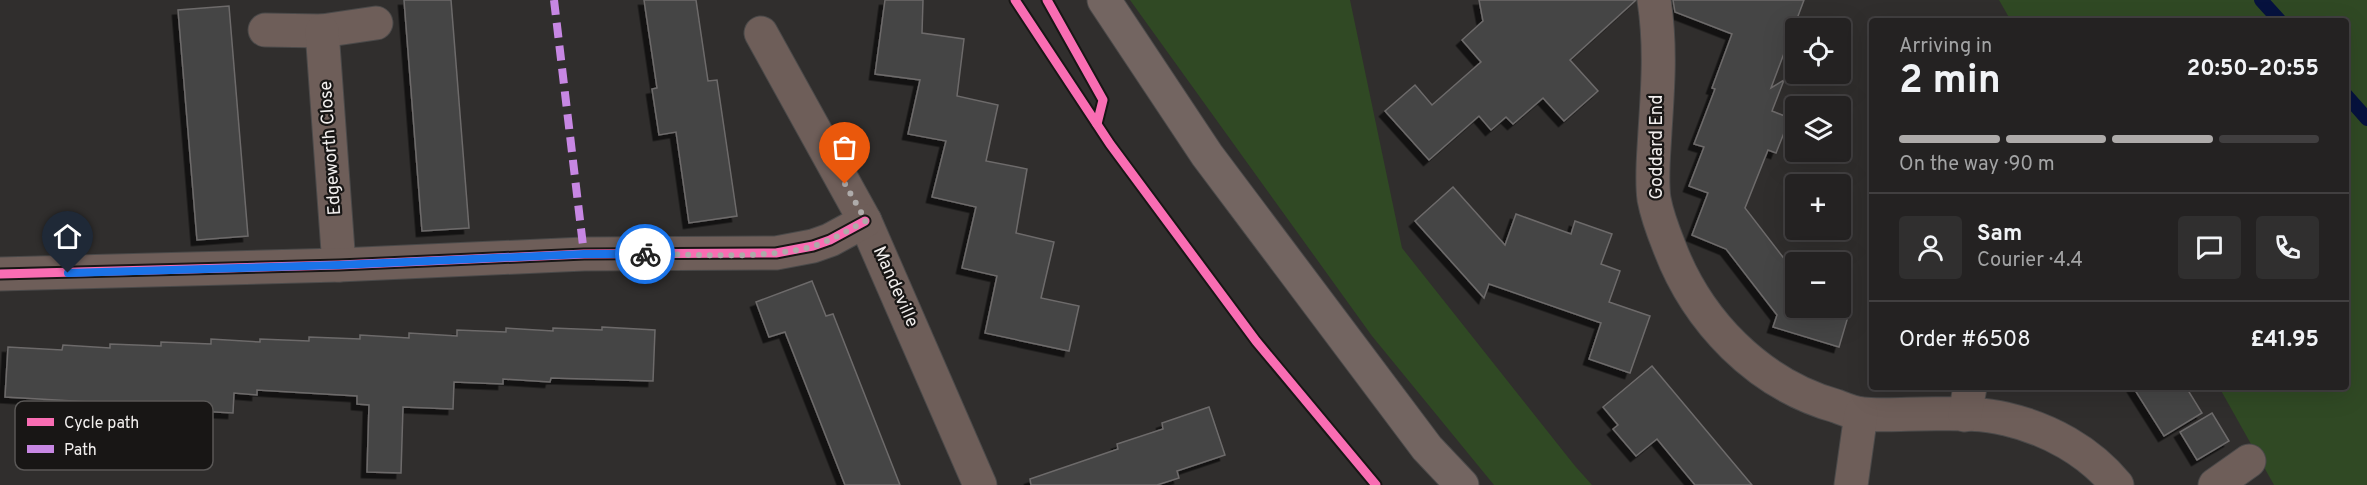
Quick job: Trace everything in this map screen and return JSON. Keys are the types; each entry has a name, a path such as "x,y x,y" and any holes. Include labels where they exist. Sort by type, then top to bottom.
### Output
{"highway":[{"path":"1104,0 1207,155 1427,448 1462,485"}],"street":[{"name":"Goddard End","path":"1654,0 1659,35 1654,198 1675,263 1693,296 1711,322 1733,346 1785,386 1820,402 1861,414 1968,401 2005,418 2058,436 2117,485"},
{"path":"265,30 322,31 376,23"},
{"name":"Edgeworth Close","path":"322,31 339,265"},
{"name":"Mandeville","path":"761,33 866,221 980,485"},
{"path":"0,274 339,265 584,254 777,253 822,243 866,221"},
{"path":"1851,485 1861,414"},
{"path":"2216,485 2249,461"}],"green space":[{"path":"1130,0 1350,0 1402,248 1592,485 1494,485 1372,336"},
{"path":"1999,0 2367,0 2367,485 2274,485 2221,390 2349,390 2349,18 2009,18"}],"building":[{"path":"404,0 451,0 469,228 422,231"},
{"path":"644,0 696,0 708,81 717,80 737,216 689,223 676,132 659,135 652,89 657,88"},
{"path":"885,0 923,0 922,33 964,39 957,96 998,105 986,161 1027,169 1016,233 1054,242 1041,298 1079,306 1069,351 985,333 997,276 962,268 976,207 932,197 946,141 908,134 920,80 875,74"},
{"path":"1479,0 1636,0 1570,60 1598,91 1564,121 1543,98 1513,124 1506,117 1491,130 1479,116 1429,160 1385,111 1415,85 1432,105 1481,62 1462,40 1483,21"},
{"path":"1673,0 1804,0 1797,18 1785,18 1785,51 1771,88 1784,80 1772,111 1785,116 1785,130 1776,153 1768,150 1745,208 1785,260 1785,318 1848,318 1839,347 1773,327 1777,315 1726,249 1692,235 1708,193 1689,186 1704,147 1694,144 1715,89 1712,88 1732,34 1675,12"},
{"path":"229,6 248,236 197,240 178,10"},
{"path":"1453,187 1505,245 1516,214 1571,234 1575,221 1612,234 1601,264 1620,271 1609,302 1650,316 1630,373 1589,359 1601,323 1489,284 1484,298 1415,221"},
{"path":"812,281 826,316 833,314 900,485 845,485 785,332 769,337 756,302"},
{"path":"602,327 655,330 653,381 551,378 550,382 503,379 503,384 454,382 453,409 403,407 401,473 367,472 369,405 357,404 357,396 257,390 257,395 234,393 233,413 213,412 213,401 73,401 5,397 8,347 62,350 63,345 110,348 110,344 161,346 161,342 211,344 211,339 260,342 260,339 309,341 309,337 360,339 360,335 409,338 409,333 457,336 457,330 506,332 506,328 553,331 553,328 602,330"},
{"path":"1652,366 1752,485 1695,485 1657,439 1636,456 1613,429 1618,425 1603,407"},
{"path":"2135,390 2188,390 2202,413 2164,436"},
{"path":"1209,407 1225,455 1177,471 1179,478 1157,485 1031,485 1030,479 1118,449 1117,444 1163,429 1162,423"},
{"path":"2212,413 2229,441 2197,460 2180,432"}],"waterway":[{"path":"2261,0 2277,18"},
{"path":"2349,98 2367,119"}],"marked path":[{"path":"554,0 584,254"}],"cycle path":[{"path":"1015,0 1110,144 1256,341 1376,485"},
{"path":"1047,0 1103,100 1097,124"},
{"path":"0,274 339,265 584,254 776,253 813,246 830,240 865,221"}],"way so far":[{"path":"645,254 758,254 792,251 813,246 830,240 866,221 845,184"}],"route":[{"path":"68,273 339,265 584,254 645,254"}]}
